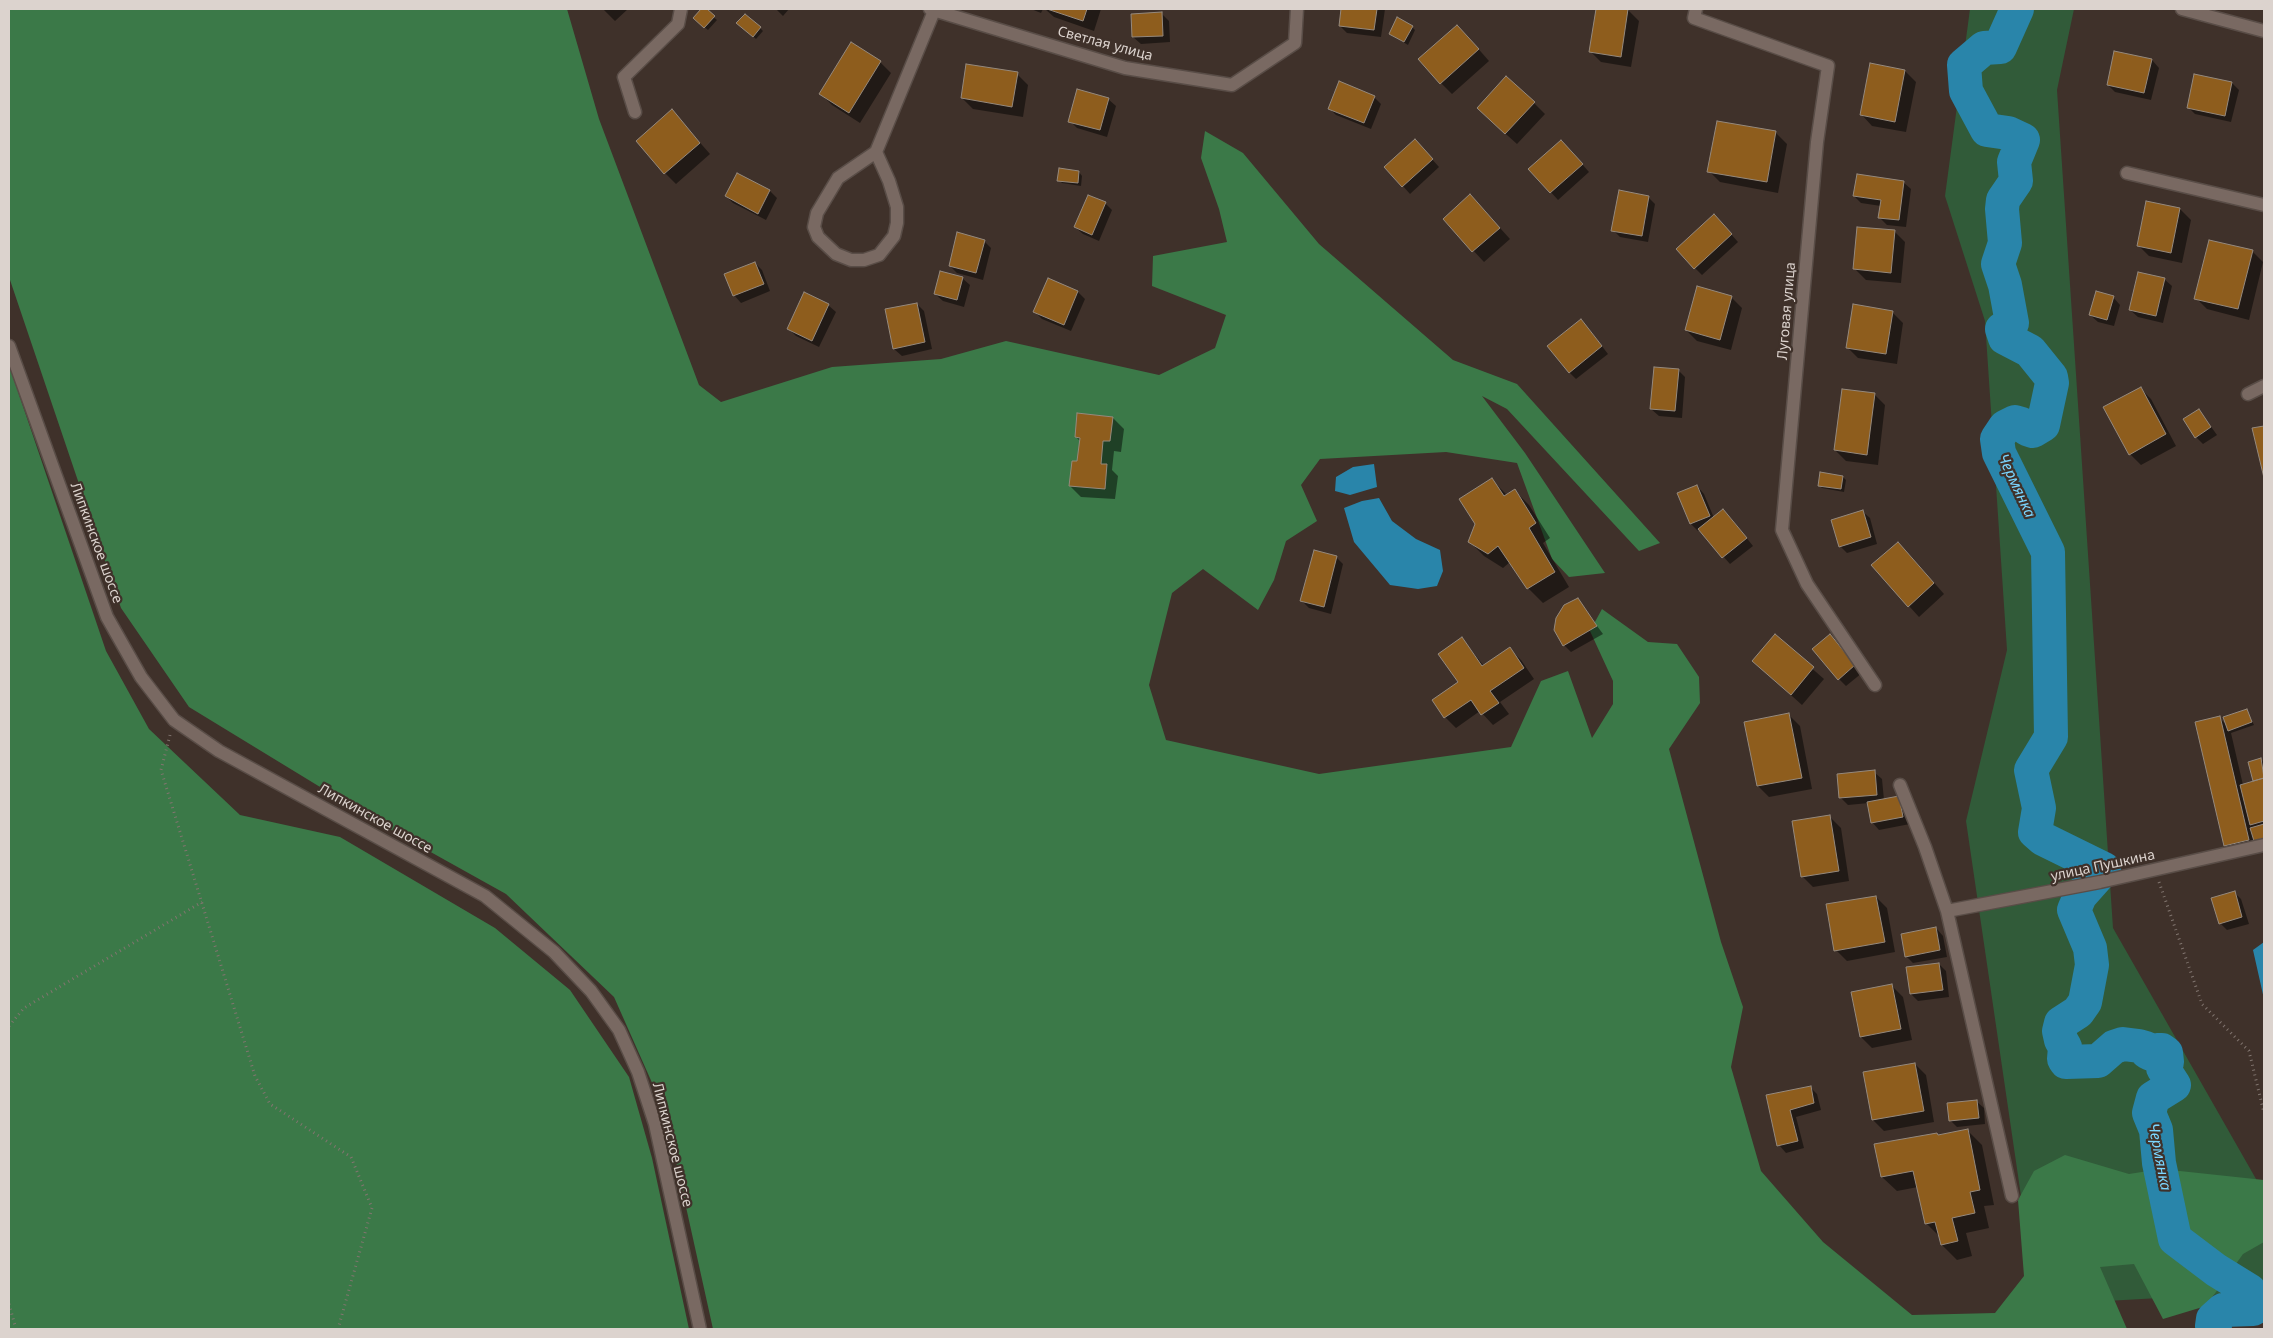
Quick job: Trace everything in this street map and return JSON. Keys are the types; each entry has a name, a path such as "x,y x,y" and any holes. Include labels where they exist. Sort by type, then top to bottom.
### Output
{"street":[{"path":"635,112 624,77 678,24 681,9"},
{"name":"Светлая улица","path":"932,10 1125,68 1232,86 1295,44 1297,9"},
{"name":"Луговая улица","path":"1696,9 1694,18 1828,66 1816,152 1782,530 1808,584 1875,684"},
{"path":"2182,9 2264,31"},
{"path":"876,152 889,181 897,206 897,223 894,236 880,255 864,260 851,260 836,254 818,237 814,227 817,213 838,178 876,152 932,10"},
{"path":"2127,173 2264,205"},
{"name":"Липкинское шоссе","path":"9,346 107,617 141,678 174,720 219,751 485,896 554,952 591,991 619,1030 638,1072 652,1116 700,1329"},
{"path":"2248,394 2264,386"},
{"path":"1900,785 1926,847 1947,911 2012,1196"},
{"name":"улица Пушкина","path":"1947,911 2100,882 2264,845"}],"path":[{"path":"174,720 161,770 256,1076 270,1104 351,1157 372,1208 338,1329"},
{"path":"2155,870 2202,1004 2249,1051 2264,1113"},
{"path":"9,1026 24,1008 202,902"},
{"path":"9,1304 16,1329"}],"green space":[{"path":"9,9 567,9 599,119 699,385 721,402 832,367 941,359 1006,341 1159,375 1215,348 1226,315 1152,286 1153,256 1227,242 1219,209 1201,158 1205,131 1243,153 1319,244 1453,360 1517,384 1660,543 1639,551 1507,409 1482,396 1525,453 1605,573 1569,577 1552,559 1517,463 1446,452 1320,459 1301,485 1317,521 1286,541 1274,580 1258,610 1203,569 1172,593 1149,685 1166,740 1319,774 1511,747 1541,681 1568,671 1592,738 1613,704 1613,681 1590,631 1602,609 1648,642 1677,644 1699,677 1700,703 1669,749 1721,942 1743,1007 1731,1067 1761,1171 1823,1242 1912,1315 1995,1313 2024,1276 2018,1200 2034,1171 2065,1155 2129,1174 2161,1169 2264,1180 2264,1242 2243,1254 2206,1306 2163,1319 2134,1264 2100,1267 2127,1329 713,1329 665,1112 614,997 506,894 384,826 189,707 121,608 9,277"},
{"path":"1970,9 2074,9 2057,90 2113,928 2264,1193 2264,1292 2037,1305 1966,821 2007,650 1985,321 1945,196"},
{"path":"9,365 106,651 149,729 240,815 340,837 495,928 570,990 629,1077 652,1158 689,1329 9,1329"}],"water":[{"path":"1374,464 1377,487 1350,495 1335,491 1336,477 1353,467"},
{"path":"1379,498 1392,521 1416,539 1440,550 1443,571 1437,586 1418,589 1390,585 1354,542 1344,508 1362,501"},
{"path":"2264,942 2264,999 2253,950"}],"building":[{"path":"701,9 707,9 715,16 704,28 693,18"},
{"path":"1047,9 1087,9 1083,21"},
{"path":"1341,9 1377,9 1374,30 1339,26"},
{"path":"1596,9 1628,9 1621,57 1589,52"},
{"path":"1162,12 1163,36 1132,37 1131,14"},
{"path":"745,14 761,27 753,37 736,23"},
{"path":"1397,17 1413,26 1404,42 1389,34"},
{"path":"1457,25 1479,49 1440,84 1418,59"},
{"path":"851,42 881,61 849,113 819,94"},
{"path":"2114,51 2152,59 2144,93 2107,85"},
{"path":"1870,63 1905,70 1895,122 1860,115"},
{"path":"966,64 1018,72 1012,107 961,98"},
{"path":"2194,74 2232,82 2225,116 2187,108"},
{"path":"1506,76 1535,102 1505,134 1477,108"},
{"path":"1339,81 1375,96 1364,123 1328,109"},
{"path":"1077,89 1109,98 1100,130 1068,122"},
{"path":"672,109 700,143 664,174 636,141"},
{"path":"1717,121 1776,131 1767,182 1707,172"},
{"path":"1415,139 1433,159 1402,187 1384,167"},
{"path":"1561,140 1583,164 1550,193 1528,169"},
{"path":"1059,168 1079,171 1078,183 1057,181"},
{"path":"737,173 770,190 758,214 725,196"},
{"path":"1857,174 1904,181 1899,220 1878,218 1881,200 1853,196"},
{"path":"1619,190 1649,196 1642,236 1611,231"},
{"path":"1470,194 1500,228 1472,252 1443,219"},
{"path":"1088,195 1106,202 1092,235 1074,227"},
{"path":"2146,201 2180,208 2171,253 2137,246"},
{"path":"1714,214 1732,234 1694,269 1676,249"},
{"path":"1857,227 1895,230 1891,273 1853,269"},
{"path":"957,232 985,240 976,273 949,266"},
{"path":"2209,240 2253,250 2238,309 2194,299"},
{"path":"755,262 764,284 733,296 724,274"},
{"path":"940,271 963,277 957,300 934,294"},
{"path":"2138,272 2165,278 2156,316 2129,310"},
{"path":"1048,278 1078,291 1064,325 1033,312"},
{"path":"1697,286 1732,296 1720,340 1685,330"},
{"path":"2096,291 2114,296 2107,320 2089,315"},
{"path":"804,292 829,304 812,341 787,329"},
{"path":"917,303 925,342 893,349 885,309"},
{"path":"1853,304 1893,311 1886,354 1846,348"},
{"path":"1581,319 1602,346 1569,373 1547,346"},
{"path":"1654,367 1679,369 1675,411 1650,409"},
{"path":"2141,387 2166,434 2129,455 2103,407"},
{"path":"1842,389 1875,393 1867,455 1834,450"},
{"path":"2199,409 2211,427 2195,438 2183,419"},
{"path":"1077,413 1113,417 1110,441 1103,441 1101,464 1107,464 1105,489 1069,486 1072,461 1077,461 1080,438 1075,437"},
{"path":"2264,426 2264,478 2252,428"},
{"path":"1820,472 1843,476 1841,489 1818,486"},
{"path":"1492,478 1504,496 1515,489 1536,523 1529,528 1555,572 1527,589 1498,546 1488,554 1468,542 1475,524 1459,499"},
{"path":"1697,485 1710,516 1690,524 1677,493"},
{"path":"1723,509 1747,538 1722,558 1698,529"},
{"path":"1863,510 1871,537 1839,547 1831,520"},
{"path":"1898,542 1934,583 1908,607 1871,565"},
{"path":"1314,550 1337,556 1324,607 1300,601"},
{"path":"1578,598 1597,626 1563,646 1554,630 1556,618 1564,605"},
{"path":"1775,634 1814,667 1791,695 1752,661"},
{"path":"1830,634 1855,665 1838,680 1812,649"},
{"path":"1462,637 1482,666 1510,647 1524,668 1490,691 1499,703 1481,715 1471,700 1444,718 1432,700 1458,682 1438,654"},
{"path":"2247,709 2252,722 2228,731 2223,717"},
{"path":"1789,713 1802,778 1757,786 1744,722"},
{"path":"2220,716 2249,840 2224,846 2195,722"},
{"path":"2261,758 2264,778 2253,781 2248,762"},
{"path":"1875,770 1877,795 1839,798 1837,774"},
{"path":"2264,778 2264,821 2250,825 2240,785"},
{"path":"1899,796 1903,817 1871,823 1867,802"},
{"path":"1830,815 1839,871 1801,877 1792,821"},
{"path":"2264,824 2264,838 2254,841 2250,828"},
{"path":"2235,891 2242,917 2219,924 2211,898"},
{"path":"1876,896 1885,942 1834,951 1826,904"},
{"path":"1936,927 1940,950 1905,957 1901,934"},
{"path":"1939,963 1943,990 1910,994 1906,967"},
{"path":"1892,984 1901,1029 1860,1037 1851,992"},
{"path":"1915,1063 1924,1111 1872,1120 1863,1072"},
{"path":"1811,1086 1814,1103 1790,1110 1798,1141 1777,1146 1766,1095"},
{"path":"1977,1100 1979,1118 1949,1121 1947,1103"},
{"path":"1968,1129 1980,1190 1970,1192 1975,1213 1952,1218 1958,1241 1941,1245 1935,1222 1925,1224 1913,1171 1881,1177 1874,1144"}],"waterway":[{"name":"Чермянка","path":"2017,9 2000,47 1984,48 1964,65 1966,91 1987,130 2008,133 2023,140 2014,162 2016,181 2003,200 2005,243 1998,264 2005,285 2012,323 2002,329 2005,338 2030,351 2051,377 2052,383 2043,425 2033,431 2015,422 2005,427 1997,439 1999,453 2048,552 2051,737 2031,770 2039,808 2035,832 2043,839 2104,869 2080,896 2074,910 2090,948 2092,965 2085,1002 2078,1012 2061,1023 2059,1031 2065,1047 2064,1059 2066,1062 2098,1061 2114,1047 2123,1044 2146,1048 2147,1052 2151,1054 2157,1050 2162,1050 2166,1053 2167,1062 2163,1068 2174,1085 2153,1098 2149,1113 2156,1130 2159,1163 2175,1239 2216,1270 2250,1291 2256,1303 2253,1309 2223,1310 2213,1319 2212,1326 2215,1329"}]}
